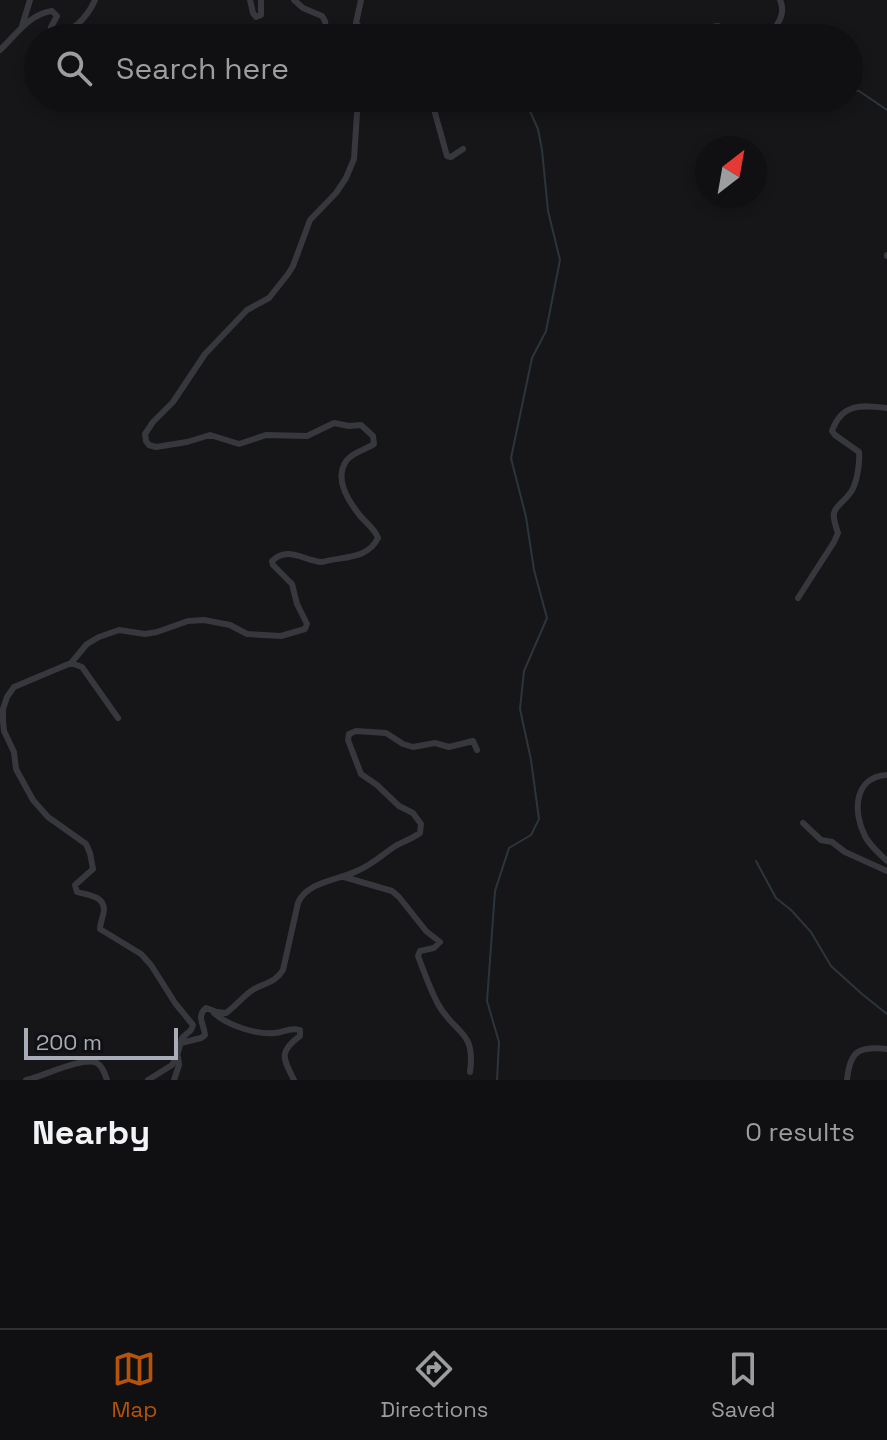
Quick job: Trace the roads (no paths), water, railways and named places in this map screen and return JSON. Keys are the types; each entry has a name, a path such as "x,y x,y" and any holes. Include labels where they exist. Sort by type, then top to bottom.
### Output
{"street":[{"path":"0,50 22,26 30,0"},
{"path":"77,24 95,0"},
{"path":"250,0 256,17 261,15 261,0"},
{"path":"294,0 303,8 322,16 325,24"},
{"path":"355,24 361,0"},
{"path":"778,24 783,6 780,0"},
{"path":"25,24 46,11 52,11 57,16 53,24"},
{"path":"148,1080 172,1065 185,1034 193,1027 191,1021 141,954 100,929 104,909 101,901 74,888 93,869 88,848 48,817 33,800 16,769 14,752 4,731 3,709 14,687 71,663 87,644 119,630 145,634 188,621 204,620 230,625 247,634 281,636 305,629 307,622 297,604 292,584 273,565 274,558 292,554 322,562 357,556 375,544 378,538 376,532 358,514 342,486 348,458 374,444 373,436 361,425 334,423 307,436 266,435 239,444 210,435 156,447 149,445 145,434 173,402 205,354 247,310 269,298 288,274 310,220 346,178 354,159 357,112"},
{"path":"435,112 447,156 451,157 463,149"},
{"path":"798,598 834,542 838,533 832,518 836,508 850,494 860,459 859,452 832,431 833,426 848,408 864,405 887,408"},
{"path":"71,663 82,667 118,718"},
{"path":"181,1043 204,1036 200,1014 206,1008 223,1013 230,1011 251,990 280,975 301,897 307,891 362,869 422,830 413,813 399,806 361,774 348,740 349,734 356,731 386,733 413,747 435,743 449,747 473,741 477,750"},
{"path":"887,775 878,776 865,785 856,802 864,835 887,861"},
{"path":"803,823 821,840 832,842 846,853 887,871"},
{"path":"344,877 392,891 426,931 440,942 434,948 420,951 418,956 439,1008 469,1042 472,1055 470,1072"},
{"path":"211,1009 230,1024 260,1033 294,1028 300,1030 300,1036 290,1043 284,1055 294,1080"},
{"path":"847,1080 849,1062 854,1054 867,1049 887,1049"},
{"path":"174,1080 179,1065 177,1056"},
{"path":"26,1080 88,1061 100,1066 107,1080"}],"waterway":[{"path":"863,94 887,110"},
{"path":"497,1080 499,1042 487,1001 495,891 509,848 531,835 539,819 520,709 524,671 547,618 511,458 532,358 546,331 560,260 548,211 538,129 530,112"},
{"path":"756,861 776,898 811,932 831,966 887,1014"}]}
